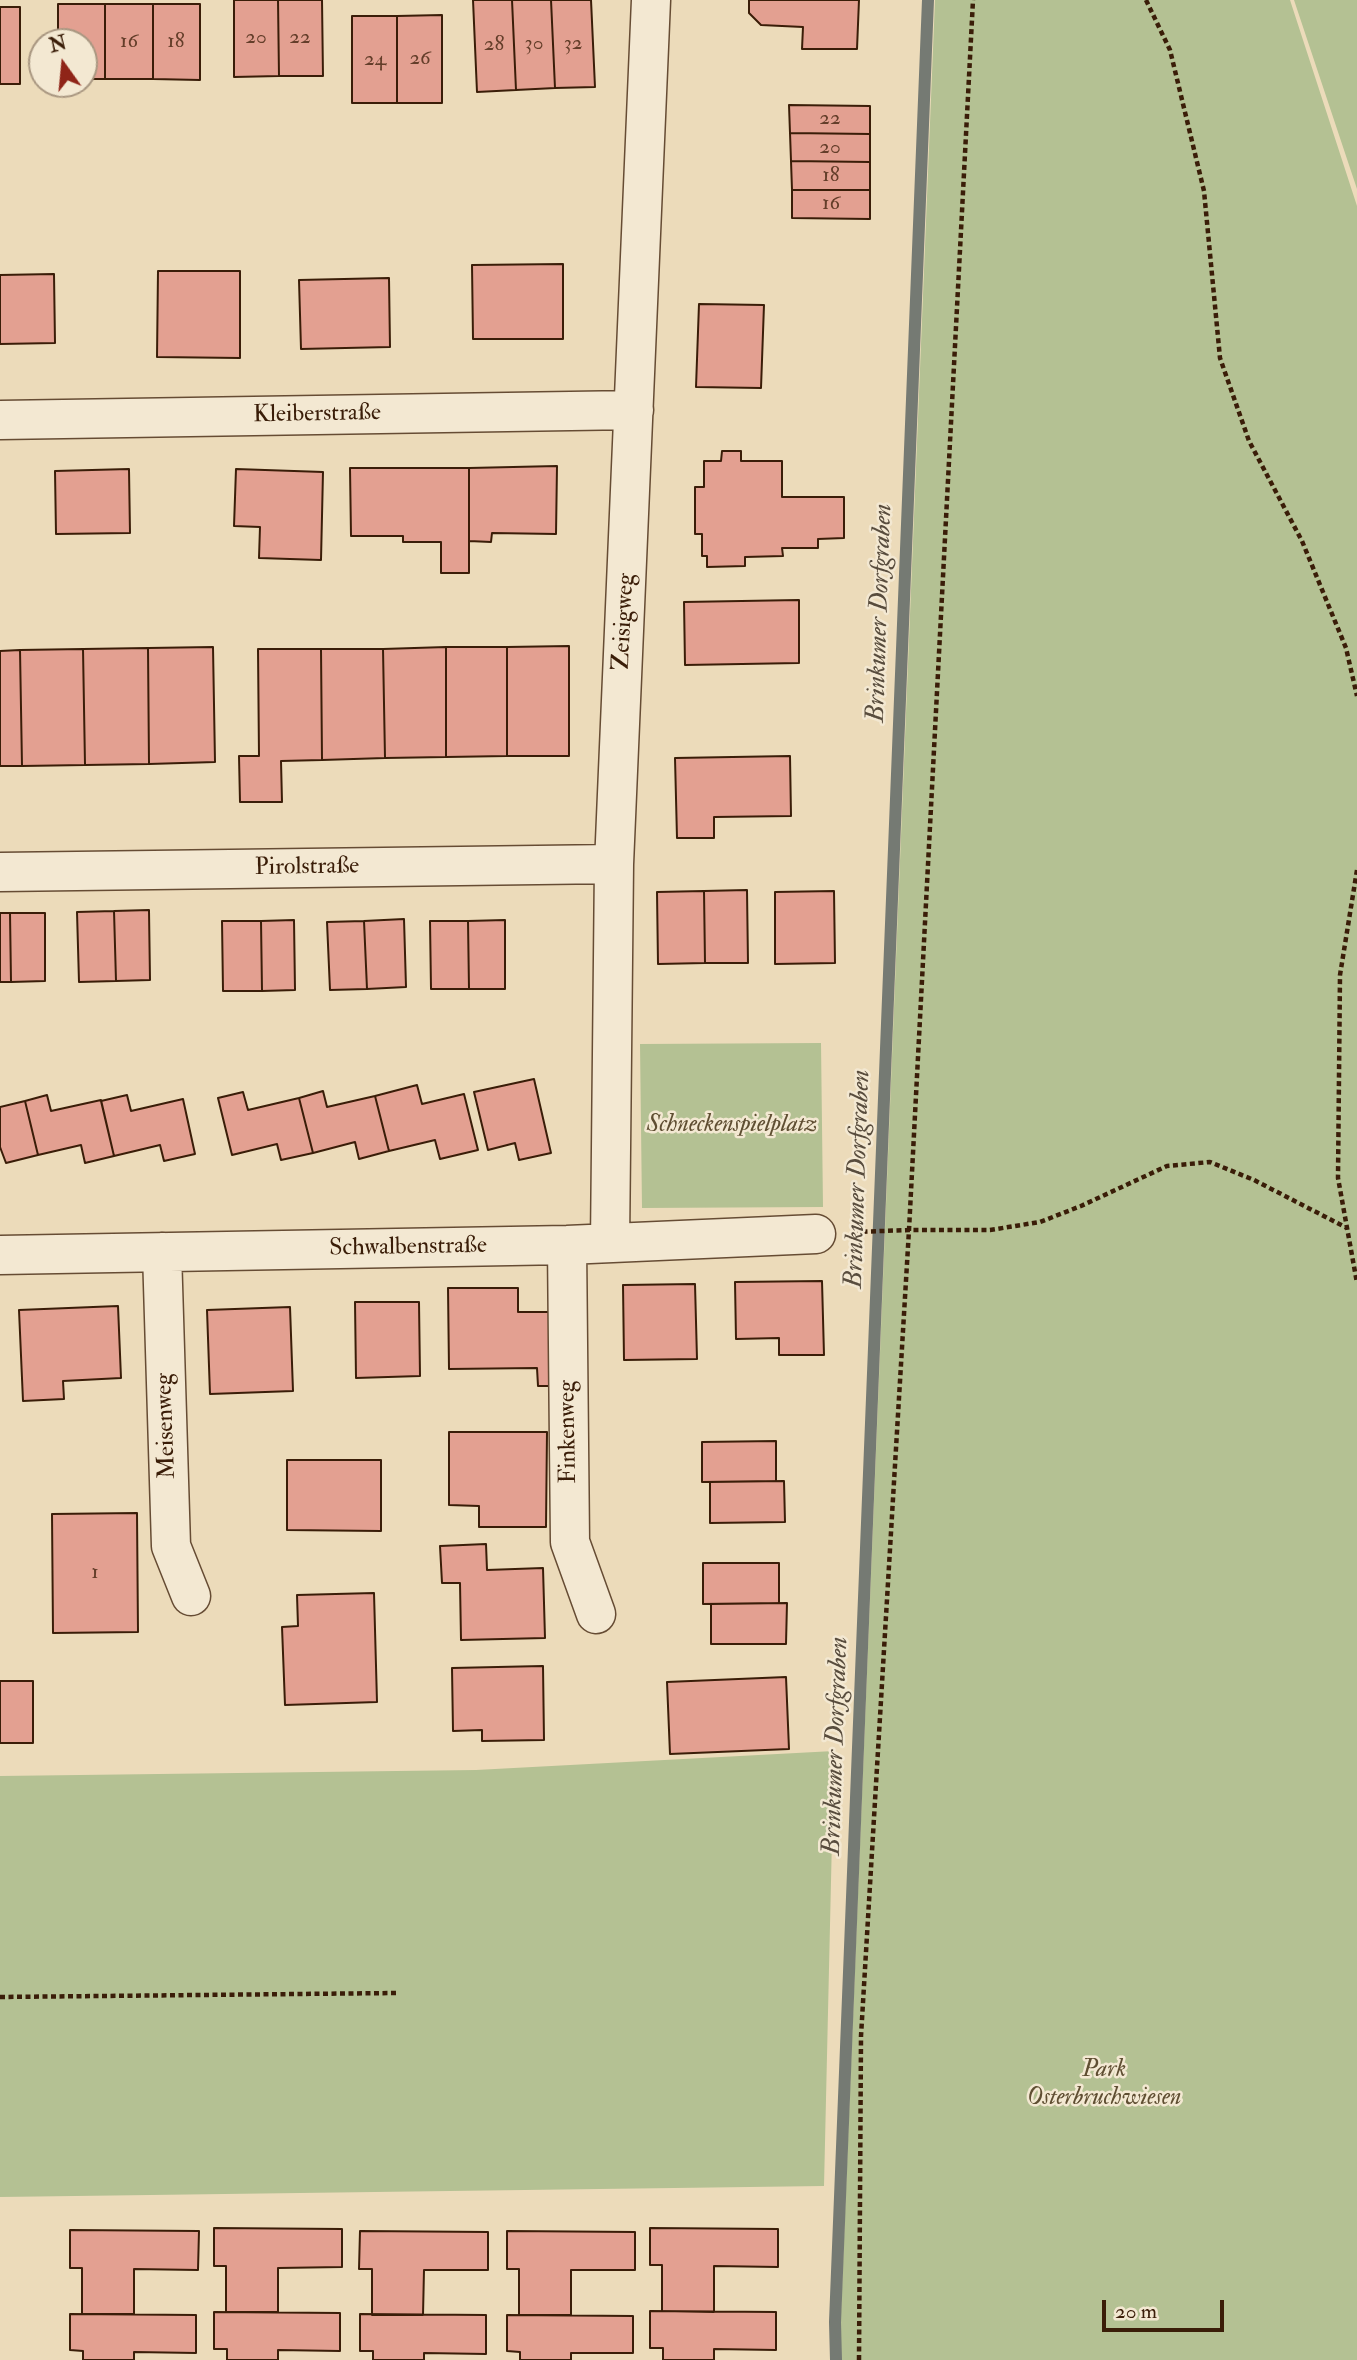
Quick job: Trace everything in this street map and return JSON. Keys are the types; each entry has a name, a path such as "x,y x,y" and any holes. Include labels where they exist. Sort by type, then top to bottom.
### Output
{"street":[{"name":"Zeisigweg","path":"610,1243 614,864 650,0"},
{"name":"Kleiberstraße","path":"0,420 634,410"},
{"name":"Pirolstraße","path":"0,872 614,864"},
{"name":"Schwalbenstraße","path":"0,1255 567,1245 816,1234"},
{"name":"Finkenweg","path":"567,1245 570,1542 596,1614"},
{"name":"Meisenweg","path":"162,1252 171,1546 191,1596"}],"path":[{"path":"859,2360 861,2036 909,1230 973,0"},
{"path":"1146,0 1170,50 1204,191 1220,358 1249,441 1302,541 1341,636 1357,696"},
{"path":"1357,870 1340,975 1338,1178 1357,1283"},
{"path":"861,1232 990,1230 1040,1222 1167,1166 1210,1162 1254,1180 1347,1228"},
{"path":"0,1997 398,1993"}],"green space":[{"name":"Park Osterbruchwiesen","path":"935,0 1290,0 1357,206 1357,2360 839,2360"},
{"path":"1294,0 1357,0 1357,189"},
{"name":"Schneckenspielplatz","path":"821,1043 823,1207 642,1208 640,1044"},
{"path":"834,1751 824,2186 0,2197 0,1776 476,1770"}],"building":[{"path":"234,0 278,0 279,76 234,77"},
{"path":"278,0 322,0 323,76 279,76"},
{"path":"473,0 512,0 516,90 477,92"},
{"path":"512,0 551,0 555,88 516,90"},
{"path":"551,0 591,0 595,87 555,88"},
{"path":"749,0 859,0 857,49 802,49 803,27 761,25 749,13"},
{"path":"58,4 105,4 105,79 98,79 98,28 58,28"},
{"path":"105,4 153,4 153,79 105,79"},
{"path":"153,4 200,4 200,80 153,79"},
{"path":"0,7 20,7 20,84 0,84"},
{"path":"442,15 442,103 397,103 397,16"},
{"path":"352,16 397,16 397,103 352,103"},
{"path":"789,105 870,106 870,134 790,133"},
{"path":"790,133 870,134 870,162 791,161"},
{"path":"791,161 870,162 870,190 792,190"},
{"path":"792,190 870,190 870,219 792,218"},
{"path":"563,264 563,339 473,339 472,265"},
{"path":"158,271 240,271 240,358 157,357"},
{"path":"54,274 55,343 0,344 0,275"},
{"path":"389,278 390,347 301,349 299,280"},
{"path":"699,304 764,305 761,388 696,387"},
{"path":"722,451 741,451 741,461 782,461 782,497 844,497 844,538 818,539 818,548 782,548 783,556 745,557 745,566 707,567 707,556 702,556 702,534 695,534 695,487 704,487 704,461 721,461"},
{"path":"557,466 556,534 492,533 491,542 469,541 469,468"},
{"path":"350,468 469,468 469,573 441,573 441,542 403,542 403,536 351,536"},
{"path":"129,469 130,533 56,534 55,471"},
{"path":"236,469 323,472 321,560 259,558 260,527 234,526"},
{"path":"799,600 799,663 685,665 684,602"},
{"path":"569,646 569,756 507,756 507,647"},
{"path":"213,647 215,762 149,764 148,648"},
{"path":"446,647 507,647 507,756 446,757"},
{"path":"446,647 446,757 385,758 383,649"},
{"path":"148,648 149,764 85,765 83,649"},
{"path":"83,649 85,765 22,766 20,650"},
{"path":"258,649 321,649 322,760 281,761 282,802 240,802 239,756 259,756"},
{"path":"321,649 383,649 385,758 322,760"},
{"path":"20,650 22,766 0,766 0,651"},
{"path":"790,756 791,816 714,817 714,838 677,838 675,758"},
{"path":"747,890 748,963 705,963 704,891"},
{"path":"704,891 705,963 658,964 657,892"},
{"path":"834,891 835,963 775,964 775,892"},
{"path":"149,910 150,980 116,981 114,911"},
{"path":"114,911 116,981 79,982 77,912"},
{"path":"0,913 10,913 11,982 0,982"},
{"path":"10,913 45,913 45,981 11,982"},
{"path":"404,919 406,987 367,989 364,921"},
{"path":"294,920 295,990 262,991 261,921"},
{"path":"505,920 505,989 469,989 468,921"},
{"path":"222,921 261,921 262,991 223,991"},
{"path":"364,921 367,989 330,990 327,922"},
{"path":"430,921 468,921 469,989 431,989"},
{"path":"534,1079 551,1153 519,1160 515,1143 488,1150 474,1092"},
{"path":"417,1085 422,1104 464,1094 478,1150 440,1159 435,1140 389,1151 375,1096"},
{"path":"323,1091 327,1107 375,1096 389,1151 359,1159 355,1142 313,1153 299,1098"},
{"path":"243,1092 248,1110 299,1098 313,1153 281,1160 277,1144 232,1155 218,1098"},
{"path":"47,1095 51,1111 101,1100 114,1156 85,1163 81,1145 38,1155 25,1101"},
{"path":"127,1095 131,1111 183,1099 195,1154 164,1161 160,1145 114,1156 101,1101"},
{"path":"25,1101 38,1155 6,1163 0,1147 0,1107"},
{"path":"822,1281 824,1355 779,1355 779,1338 736,1339 735,1282"},
{"path":"695,1284 697,1359 624,1360 623,1285"},
{"path":"448,1288 518,1288 518,1312 558,1312 559,1386 538,1386 537,1368 449,1369"},
{"path":"355,1302 419,1302 420,1376 356,1378"},
{"path":"118,1306 121,1378 63,1381 64,1399 23,1401 19,1310"},
{"path":"290,1307 293,1391 210,1394 207,1310"},
{"path":"449,1432 547,1432 546,1527 479,1527 479,1506 449,1505"},
{"path":"776,1441 776,1481 702,1482 702,1442"},
{"path":"287,1460 381,1460 381,1531 287,1530"},
{"path":"784,1481 785,1522 710,1523 710,1482"},
{"path":"137,1513 138,1632 53,1633 52,1514"},
{"path":"486,1544 487,1570 543,1568 545,1638 461,1640 460,1583 442,1583 440,1546"},
{"path":"703,1563 779,1563 779,1603 703,1604"},
{"path":"374,1593 377,1702 285,1705 282,1627 298,1626 297,1595"},
{"path":"787,1603 786,1644 711,1644 711,1604"},
{"path":"543,1666 544,1740 482,1741 482,1730 453,1731 452,1668"},
{"path":"786,1677 789,1749 670,1754 667,1682"},
{"path":"0,1681 33,1681 33,1743 0,1743"},
{"path":"214,2228 342,2229 342,2267 278,2268 278,2312 226,2312 226,2266 214,2266"},
{"path":"650,2228 778,2229 778,2267 714,2266 714,2312 662,2311 662,2265 650,2265"},
{"path":"70,2230 199,2231 198,2270 134,2269 134,2314 82,2314 82,2268 70,2268"},
{"path":"360,2231 488,2232 488,2270 424,2270 423,2315 372,2315 372,2269 359,2269"},
{"path":"507,2231 635,2232 635,2270 571,2270 571,2315 519,2315 519,2269 507,2269"},
{"path":"650,2311 776,2312 776,2350 714,2349 714,2360 663,2360 663,2348 650,2348"},
{"path":"214,2312 340,2313 340,2351 278,2350 278,2360 227,2360 227,2349 214,2349"},
{"path":"70,2314 196,2315 196,2353 134,2352 134,2360 83,2360 83,2351 70,2350"},
{"path":"360,2314 486,2315 486,2354 424,2353 424,2360 373,2360 373,2351 360,2351"},
{"path":"507,2315 633,2316 633,2353 571,2353 571,2360 520,2360 520,2352 507,2351"}],"waterway":[{"name":"Brinkumer Dorfgraben","path":"836,2360 835,2322 928,0"}]}
